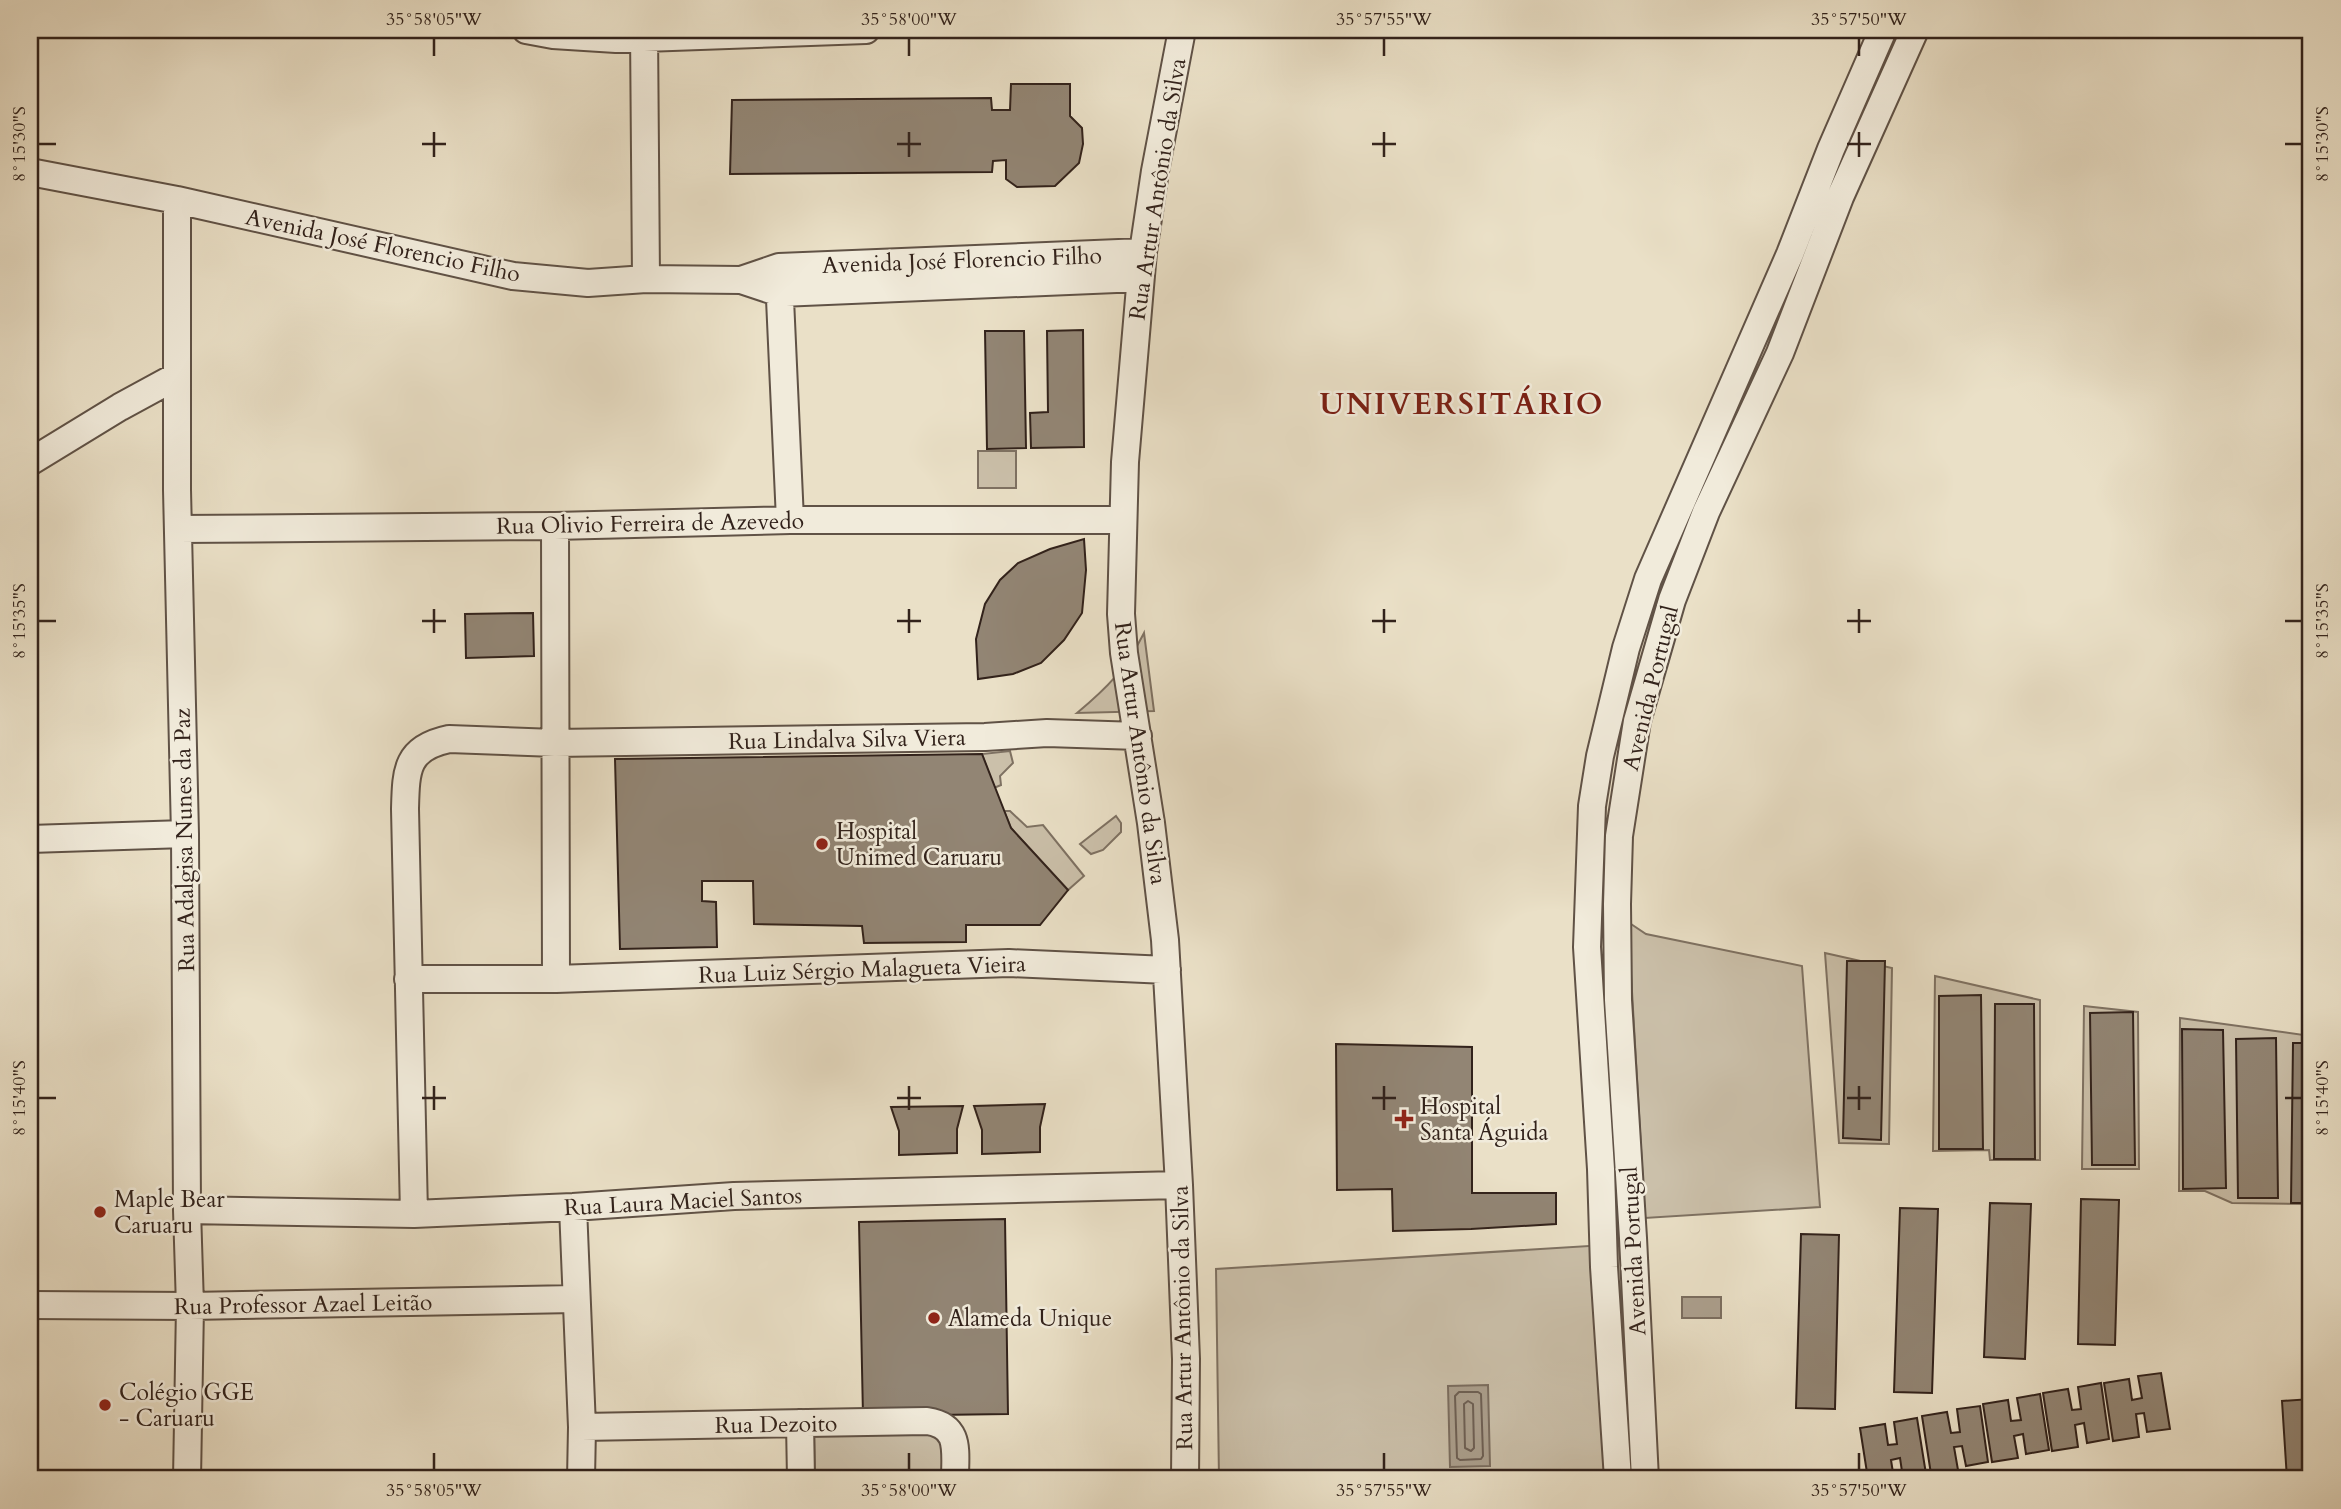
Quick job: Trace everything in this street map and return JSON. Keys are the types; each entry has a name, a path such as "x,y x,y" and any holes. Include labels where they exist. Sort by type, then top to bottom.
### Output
{"street":[{"path":"526,30 588,38 644,33 866,30"},
{"name":"Rua Artur Antônio da Silva","path":"1182,30 1155,172 1142,265 1125,462 1121,614 1124,653 1162,904 1167,970 1186,1359 1185,1479"},
{"name":"Avenida Portugal","path":"1618,1479 1587,947 1592,806 1600,756 1626,648 1648,579 1790,254 1883,30"},
{"name":"Avenida Portugal","path":"1645,1479 1618,1000 1619,836 1637,721 1677,587 1706,512 1780,353 1840,197 1915,30"},
{"path":"644,33 646,279"},
{"name":"Avenida José Florencio Filho","path":"30,172 177,200 513,276 588,283 646,279 779,280 1142,265"},
{"name":"Rua Adalgisa Nunes da Paz","path":"177,200 178,529 185,834 190,1306 187,1479"},
{"path":"779,280 789,520"},
{"path":"30,462 177,376"},
{"name":"Rua Olivio Ferreira de Azevedo","path":"178,529 555,526 789,520 1122,520"},
{"path":"555,526 556,979"},
{"name":"Rua Lindalva Silva Viera","path":"414,1214 405,808 409,765 418,751 435,742 449,739 555,743 971,737 1047,733 1138,736"},
{"path":"1600,756 1630,762"},
{"path":"30,839 185,834"},
{"name":"Rua Luiz Sérgio Malagueta Vieira","path":"408,979 556,979 1009,963 1167,970"},
{"name":"Rua Laura Maciel Santos","path":"187,1210 414,1214 573,1208 734,1196 1179,1185"},
{"path":"573,1208 582,1427 581,1479"},
{"name":"Rua Professor Azael Leitão","path":"30,1305 190,1306 575,1300"},
{"name":"Rua Dezoito","path":"582,1427 927,1421 940,1423 948,1429 955,1448 955,1479"},
{"path":"800,1423 801,1479"}],"shaded area":[{"path":"978,451 1016,451 1016,488 978,488"},
{"path":"1144,633 1154,711 1077,713 1115,677"},
{"path":"1010,751 1013,763 1000,776 1001,785 994,788 982,754"},
{"path":"1004,811 1010,811 1027,827 1043,825 1084,876 1068,890 1011,828"},
{"path":"1116,816 1121,823 1121,832 1103,850 1091,854 1080,844"},
{"path":"1628,922 1646,934 1802,966 1820,1207 1645,1218"},
{"path":"1825,953 1892,968 1889,1144 1839,1143"},
{"path":"1935,976 2040,1000 2040,1160 1990,1160 1989,1150 1933,1151"},
{"path":"2084,1006 2138,1012 2139,1169 2082,1169"},
{"path":"2180,1018 2311,1036 2311,1204 2232,1203 2205,1191 2179,1191"},
{"path":"1605,1245 1615,1479 1219,1479 1216,1269"},
{"path":"943,1425 944,1479 815,1479 814,1428"}],"water":[{"path":"1682,1297 1721,1297 1721,1318 1682,1318"},
{"path":"1488,1385 1490,1466 1450,1467 1448,1386"}],"building":[{"path":"1011,84 1070,84 1070,116 1082,128 1083,144 1079,163 1055,186 1017,187 1006,179 1006,160 993,161 992,172 730,174 732,100 991,98 992,110 1010,110"},
{"path":"1083,330 1084,447 1031,448 1030,413 1048,412 1047,331"},
{"path":"985,331 1024,331 1026,448 987,449"},
{"path":"1084,539 1086,570 1082,613 1064,640 1041,663 1013,674 978,679 976,639 985,604 1000,580 1018,563 1050,549"},
{"path":"533,613 534,656 466,658 465,614"},
{"name":"Hospital Unimed Caruaru","path":"982,754 1011,828 1068,890 1040,925 966,925 966,942 864,943 862,926 754,924 753,881 702,881 702,901 716,902 717,947 620,949 615,759"},
{"path":"1847,961 1885,961 1881,1140 1843,1138"},
{"path":"1981,995 1983,1149 1939,1149 1939,996"},
{"path":"1995,1004 2034,1004 2035,1159 1994,1159"},
{"path":"2133,1012 2135,1165 2092,1165 2090,1013"},
{"path":"2182,1029 2223,1030 2226,1188 2183,1189"},
{"path":"2276,1038 2278,1198 2238,1198 2236,1039"},
{"path":"2293,1043 2311,1043 2311,1203 2291,1203"},
{"name":"Hospital Santa Águida","path":"1336,1044 1472,1047 1472,1193 1556,1193 1556,1224 1393,1231 1392,1189 1337,1190"},
{"path":"1045,1104 1040,1127 1040,1152 982,1154 982,1130 974,1106"},
{"path":"963,1106 957,1129 957,1153 899,1155 899,1131 891,1107"},
{"path":"2081,1199 2119,1200 2115,1345 2078,1344"},
{"path":"1990,1203 2031,1204 2025,1359 1984,1357"},
{"path":"1900,1208 1938,1209 1932,1393 1894,1392"},
{"name":"Alameda Unique","path":"1005,1219 1008,1414 863,1416 859,1222"},
{"path":"1801,1234 1839,1235 1835,1409 1796,1408"},
{"path":"2161,1373 2170,1429 2147,1432 2144,1413 2136,1414 2139,1437 2113,1441 2104,1383 2129,1379 2132,1400 2142,1398 2138,1376"},
{"path":"2101,1383 2109,1439 2087,1443 2084,1423 2075,1425 2078,1447 2052,1451 2043,1393 2068,1389 2072,1410 2081,1409 2078,1387"},
{"path":"2040,1394 2049,1450 2026,1454 2023,1434 2014,1436 2018,1458 1992,1462 1983,1404 2008,1400 2011,1421 2021,1420 2017,1398"},
{"path":"2311,1399 2311,1479 2287,1479 2282,1401"},
{"path":"1980,1406 1988,1462 1966,1466 1962,1446 1954,1447 1958,1470 1931,1474 1922,1416 1947,1412 1951,1433 1960,1432 1957,1409"},
{"path":"1917,1418 1926,1474 1903,1478 1900,1458 1891,1460 1894,1479 1868,1479 1860,1428 1885,1424 1888,1445 1897,1444 1894,1422"},
{"path":"1799,1472 1800,1479 1755,1479"}],"place":[{"name":"Hospital Unimed Caruaru","path":"822,844"},
{"name":"Hospital Santa Águida","path":"1404,1119"},
{"name":"Maple Bear Caruaru","path":"100,1212"},
{"name":"Alameda Unique","path":"934,1318"},
{"name":"Colégio GGE - Caruaru","path":"105,1405"}],"district":[{"name":"UNIVERSITÁRIO","path":"1462,404"}]}
